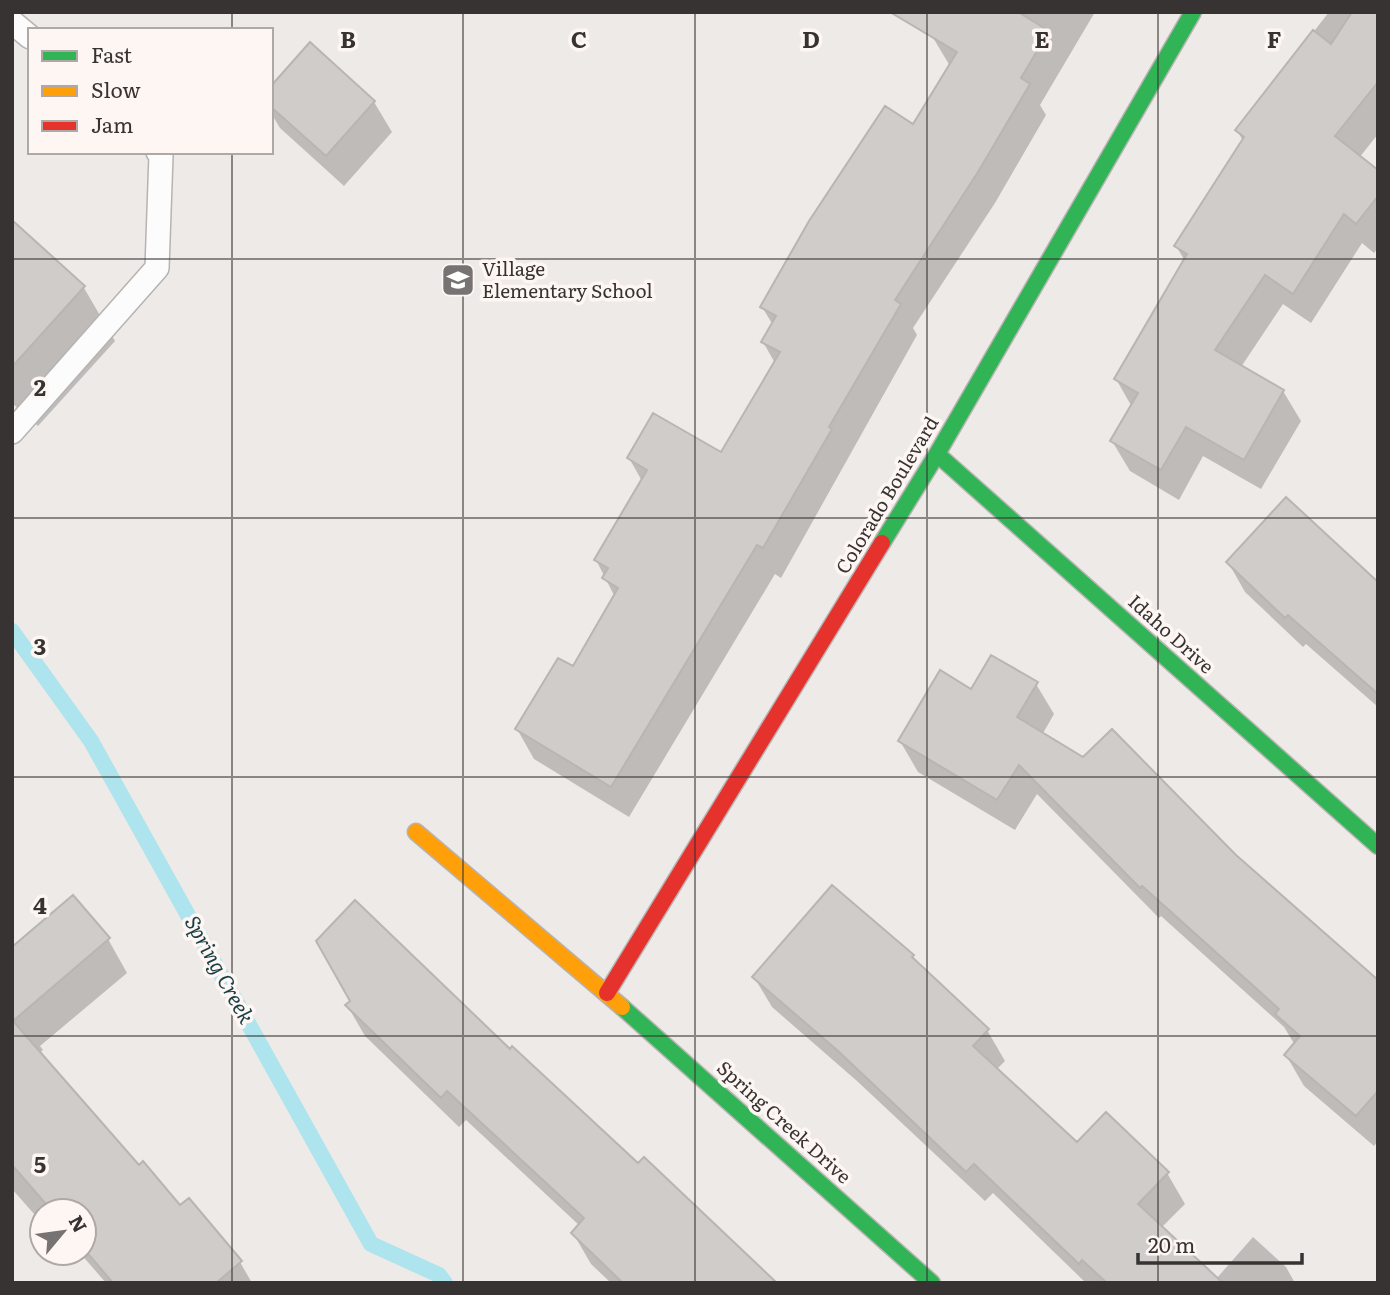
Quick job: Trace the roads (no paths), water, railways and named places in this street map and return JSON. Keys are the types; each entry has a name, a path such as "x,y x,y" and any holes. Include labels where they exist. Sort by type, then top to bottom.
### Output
{"street":[{"name":"Colorado Boulevard","path":"607,993 937,454 1193,12"},
{"name":"Idaho Drive","path":"937,454 1378,846"},
{"name":"Spring Creek Drive","path":"416,832 607,993 932,1283"}],"lane":[{"path":"12,22 28,35"},
{"path":"12,432 157,268 160,154"}],"waterway":[{"name":"Spring Creek","path":"12,631 91,741 371,1244 439,1275 445,1283"}],"place":[{"name":"Village Elementary School","path":"458,280"}]}
